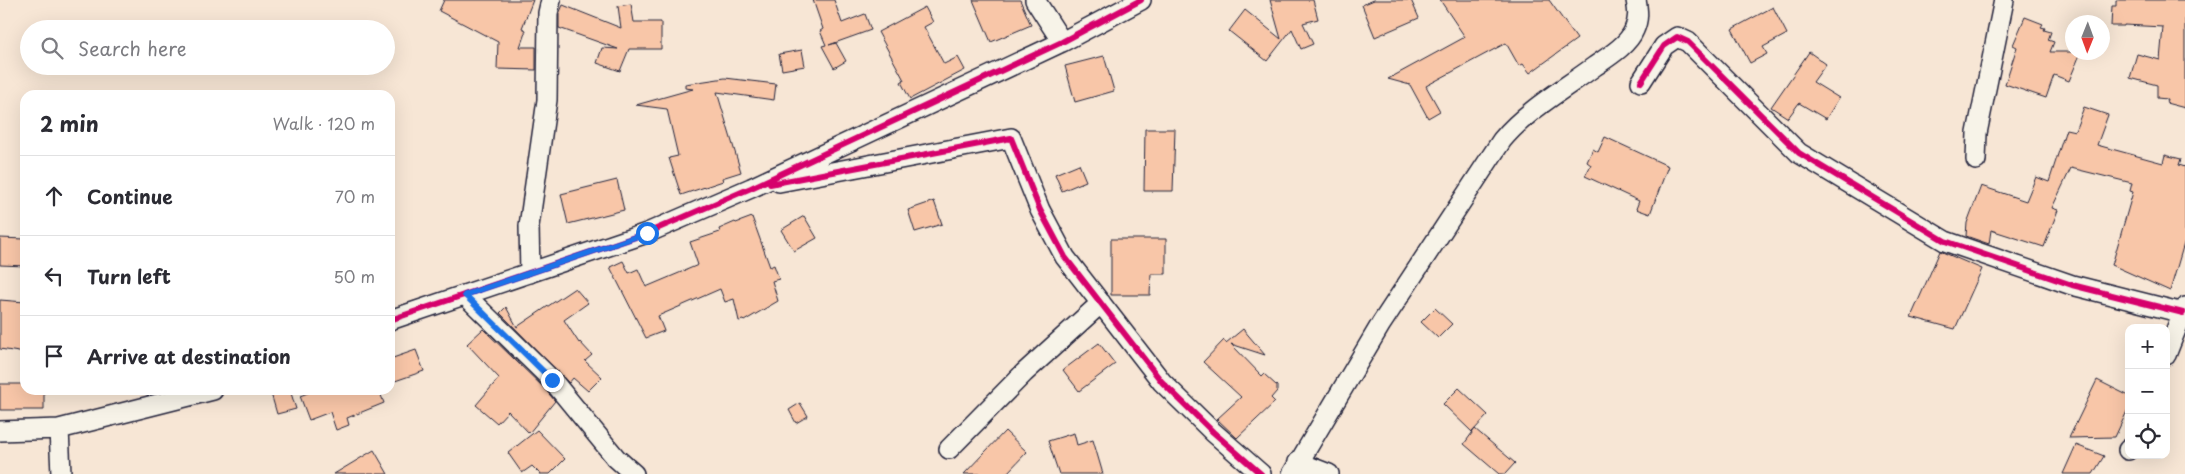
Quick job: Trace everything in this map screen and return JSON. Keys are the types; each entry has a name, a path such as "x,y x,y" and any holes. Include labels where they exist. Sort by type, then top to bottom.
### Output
{"street":[{"path":"530,273 529,226 547,100 548,13 551,0"},
{"path":"1035,0 1062,42"},
{"path":"395,318 647,233 751,188 1062,42 1141,0"},
{"path":"1329,474 1295,468 1381,324 1502,140 1520,121 1625,42 1634,31 1638,14 1636,0"},
{"path":"1976,160 1976,133 2004,0"},
{"path":"1640,82 1664,46 1677,37 1688,42 1799,153 1945,241 2072,285 2184,310 2170,345"},
{"path":"751,188 1011,138 1040,210 1065,257 1162,382 1261,474"},
{"path":"465,295 552,380 616,458 634,474"},
{"path":"949,449 1024,372 1101,303"},
{"path":"0,431 59,429 193,395"},
{"path":"59,429 61,474"}],"building":[{"path":"444,0 533,0 522,28 526,30 520,47 536,47 536,70 497,69 498,42 439,11"},
{"path":"813,0 834,0 842,23 865,14 871,30 829,45 836,43 846,61 834,68 822,46 826,45 820,31 823,29"},
{"path":"973,0 1020,0 1031,25 991,42"},
{"path":"1270,0 1313,0 1318,19 1303,23 1313,44 1301,49 1292,29 1267,61 1229,31 1245,10 1281,39"},
{"path":"1374,0 1411,0 1419,18 1375,37 1362,5"},
{"path":"1440,0 1549,0 1577,39 1530,73 1523,64 1519,66 1506,43 1426,86 1440,111 1428,118 1410,85 1388,79 1465,37"},
{"path":"2116,0 2185,0 2185,108 2166,103 2167,99 2157,98 2157,85 2130,78 2137,54 2160,60 2163,27 2111,26 2112,6 2116,6"},
{"path":"631,4 634,22 661,22 661,49 629,49 620,71 597,63 602,48 618,49 559,28 559,14 563,5 621,28 618,6"},
{"path":"925,7 933,22 924,27 944,64 958,57 965,70 910,99 901,82 904,80 878,32"},
{"path":"1773,7 1787,34 1763,47 1767,54 1750,63 1732,29"},
{"path":"2025,17 2043,24 2041,27 2045,28 2044,30 2051,32 2048,40 2054,42 2050,52 2065,52 2065,60 2078,60 2069,81 2054,75 2046,98 2005,84 2017,47 2013,45"},
{"path":"802,50 805,66 782,70 779,54"},
{"path":"1809,52 1826,64 1813,82 1839,98 1826,119 1799,103 1788,118 1771,107"},
{"path":"1104,56 1114,91 1075,102 1065,66"},
{"path":"725,78 776,84 774,100 717,92 741,172 722,178 723,181 681,195 669,158 678,156 667,109 636,105 693,89 685,88 685,84"},
{"path":"2084,107 2108,115 2097,145 2163,163 2165,155 2181,159 2179,165 2185,167 2185,240 2170,291 2112,265 2133,192 2130,191 2132,183 2071,168 2052,208 2058,210 2044,247 1991,230 1989,244 1966,236 1967,223 1981,186 2026,201 2036,177 2049,182 2066,129 2075,131"},
{"path":"1145,129 1175,129 1173,191 1144,191"},
{"path":"1605,137 1668,166 1650,214 1636,209 1639,201 1585,176 1591,165 1587,162 1593,149 1598,152"},
{"path":"1079,164 1086,181 1062,191 1055,174"},
{"path":"617,180 624,210 568,224 561,194"},
{"path":"934,201 942,224 915,232 908,210"},
{"path":"804,216 817,238 794,251 781,230"},
{"path":"752,217 770,267 774,265 779,279 772,281 778,301 744,321 739,321 734,299 725,302 720,289 658,316 664,331 646,338 610,267 623,261 629,273 638,269 646,287 698,265 690,242 720,232 719,229"},
{"path":"0,238 20,239 20,266 0,265"},
{"path":"1111,239 1166,239 1166,274 1151,274 1150,295 1111,295"},
{"path":"1940,251 1982,269 1955,329 1911,317"},
{"path":"575,288 588,303 564,320 579,343 592,355 585,361 602,377 588,391 573,378 569,383 500,313 506,307 517,327"},
{"path":"0,300 20,302 20,352 0,349"},
{"path":"1435,308 1452,324 1438,338 1421,322"},
{"path":"483,329 555,401 529,433 508,411 497,423 476,405 499,378 467,344"},
{"path":"1243,329 1265,355 1231,344 1262,376 1264,374 1277,386 1277,391 1271,398 1275,402 1237,438 1217,419 1241,397 1203,362 1224,340 1226,343"},
{"path":"1099,343 1115,364 1079,391 1063,370"},
{"path":"416,350 424,371 395,381 395,357"},
{"path":"2097,380 2125,394 2125,416 2115,437 2069,438"},
{"path":"0,384 20,384 20,395 44,395 44,410 0,410"},
{"path":"1459,388 1488,415 1472,432 1443,404"},
{"path":"271,395 292,395 296,409 277,414"},
{"path":"381,395 384,403 347,418 349,425 336,430 330,412 309,420 300,396"},
{"path":"800,403 808,416 796,423 789,410"},
{"path":"1475,429 1515,463 1505,474 1499,474 1464,444"},
{"path":"537,430 565,459 550,474 540,474 532,466 522,473 508,453"},
{"path":"1005,431 1027,452 1006,474 964,474"},
{"path":"1074,433 1077,445 1093,440 1103,474 1059,474 1048,441"},
{"path":"2076,445 2104,456 2093,474 2063,474"},
{"path":"374,450 388,474 334,474"}],"cycle path":[{"path":"395,318 647,233 751,188 1062,42 1141,0"},
{"path":"1641,82 1664,46 1677,37 1688,42 1799,153 1945,241 2072,285 2183,313"},
{"path":"770,184 1011,138 1040,210 1065,257 1162,382 1213,432 1261,474"}],"route":[{"path":"552,380 465,295 647,233"}]}
